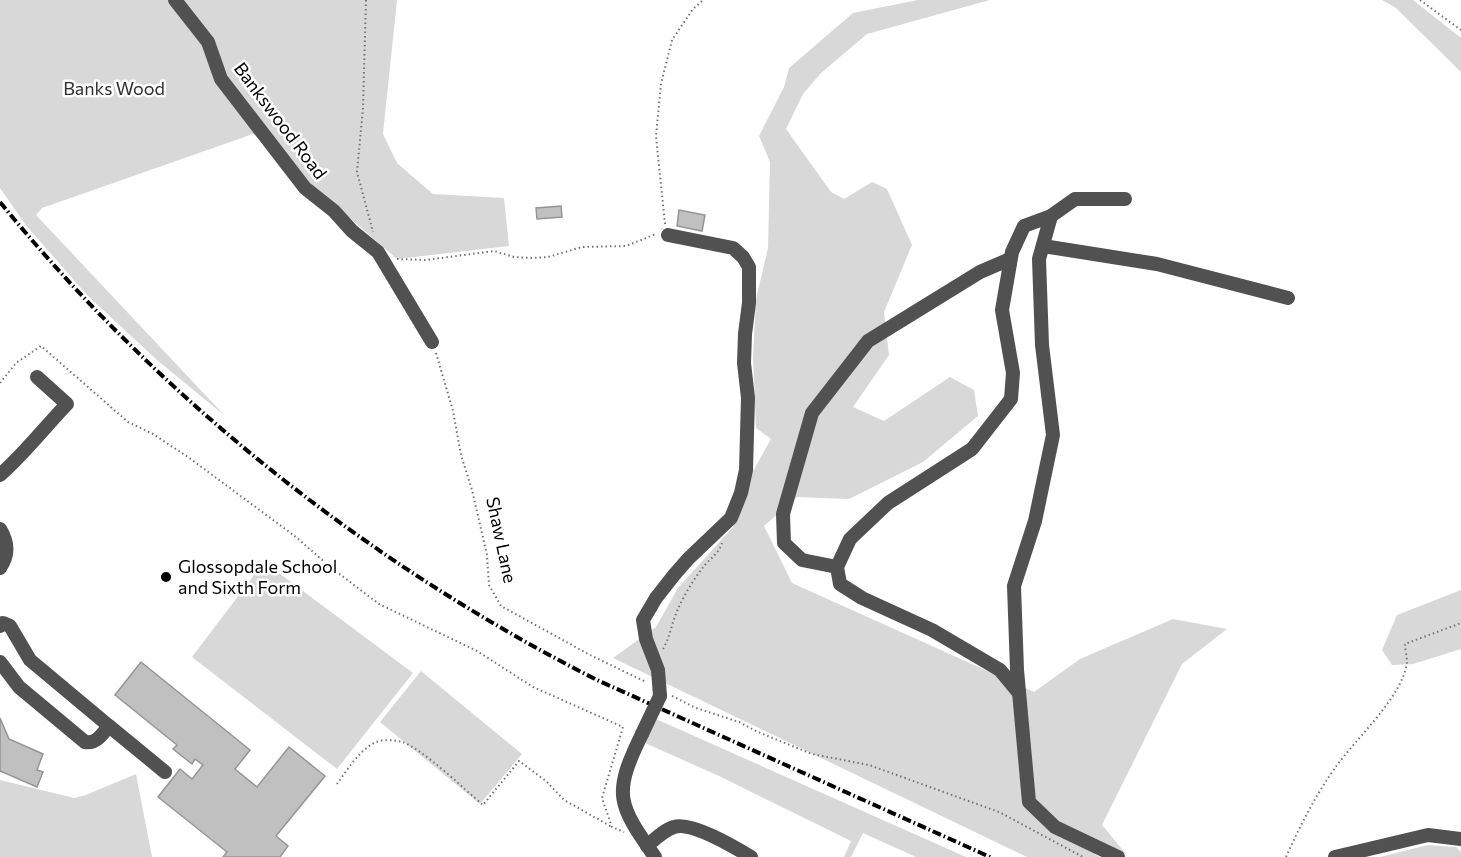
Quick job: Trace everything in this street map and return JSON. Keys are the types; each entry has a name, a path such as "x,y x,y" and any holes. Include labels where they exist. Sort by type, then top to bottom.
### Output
{"street":[{"name":"Bankswood Road","path":"175,0 208,42 221,79 305,188 334,211 352,231 378,252 432,342"},
{"path":"1019,693 1000,670 932,630 862,598 840,584 837,567 850,539 888,503 972,449 1011,399 1013,373 1002,310 1010,259 1024,226 1051,216 1075,199 1125,199"},
{"path":"1051,216 1040,259 1042,345 1053,435 1035,521 1014,586 1019,693 1029,802 1055,827 1118,857"},
{"path":"668,235 733,248 743,257 749,267 749,303 744,363 748,398 746,470 741,493 731,518 674,575 643,620 645,633 658,670 660,692 632,756 623,786 622,800 625,812 649,848 665,831 681,826 698,830 751,857"},
{"path":"1043,246 1156,264 1288,298"},
{"path":"837,567 802,560 784,543 783,514 812,413 868,341 980,272 1010,259"},
{"path":"0,475 15,462 67,404 38,377"},
{"path":"0,529 7,540 4,561 0,568"},
{"path":"0,626 3,624 10,626 30,660 165,772"},
{"path":"0,663 19,687 85,742 92,743 98,740 109,726"},
{"path":"1335,857 1428,834 1461,839"}],"path":[{"path":"366,0 363,108 357,172 378,252 403,260 426,260 494,250 514,257 548,257 582,247 626,246 654,234 668,235 663,213 657,136 661,84 672,40 693,9 703,0"},
{"path":"1420,0 1461,30"},
{"name":"Shaw Lane","path":"432,342 453,411 461,455 472,490 487,555 489,585 501,606 660,692 696,708 739,722 812,754 869,765 999,812 1083,857"},
{"path":"0,383 16,363 42,345 128,422 153,434 188,457 296,537 329,566 379,603 477,651 534,687 623,727 602,798 612,827"},
{"path":"653,654 662,651 686,593 706,564 718,553 722,545 717,532"},
{"path":"1286,857 1307,812 1336,767 1401,683 1407,662 1405,644 1461,623"},
{"path":"337,783 368,747 377,741 388,740 403,743 423,756 483,805 519,761 546,781 564,800 649,848"}],"green space":[{"name":"Banks Wood","path":"0,0 397,0 383,134 397,163 433,194 504,198 509,246 397,259 253,134 42,208 36,215 225,416 157,360 87,295 25,224 0,188"},
{"path":"918,0 990,0 867,34 821,73 803,94 786,129 831,192 844,199 872,182 887,189 912,245 884,312 889,355 853,407 884,421 950,377 974,390 978,416 923,462 849,499 797,497 764,526 792,583 1034,692 1080,659 1173,619 1227,629 1182,664 1102,825 1126,854 1094,854 1100,857 1027,857 613,658 656,627 678,588 733,527 752,473 771,439 756,428 753,357 756,299 768,248 770,162 759,136 784,87 789,68 853,13"},
{"path":"1382,0 1413,0 1461,38 1461,72 1396,8"},
{"path":"264,562 413,673 337,769 192,657"},
{"path":"1461,590 1461,649 1413,664 1392,665 1382,650 1397,615"},
{"path":"421,671 522,754 480,804 380,722"},
{"path":"656,719 966,857 916,857 863,833 851,857 844,857 851,841 719,776 645,743"},
{"path":"136,774 152,857 0,857 0,780 74,798"},
{"path":"1428,845 1456,847 1461,852 1461,857 1380,857"}],"building":[{"path":"561,206 562,217 537,219 536,208"},
{"path":"679,210 705,215 702,231 677,226"},
{"path":"141,662 250,750 235,769 257,787 289,747 325,776 276,836 288,846 280,857 223,857 227,852 158,797 180,769 192,779 203,765 195,759 192,764 173,749 177,745 115,695"},
{"path":"0,718 9,739 43,754 37,770 43,772 37,787 0,771"}],"railway":[{"path":"0,202 63,275 129,344 200,410 274,472 351,530 431,585 513,635 597,680 990,857"}],"place":[{"name":"Glossopdale School and Sixth Form","path":"166,577"}]}
